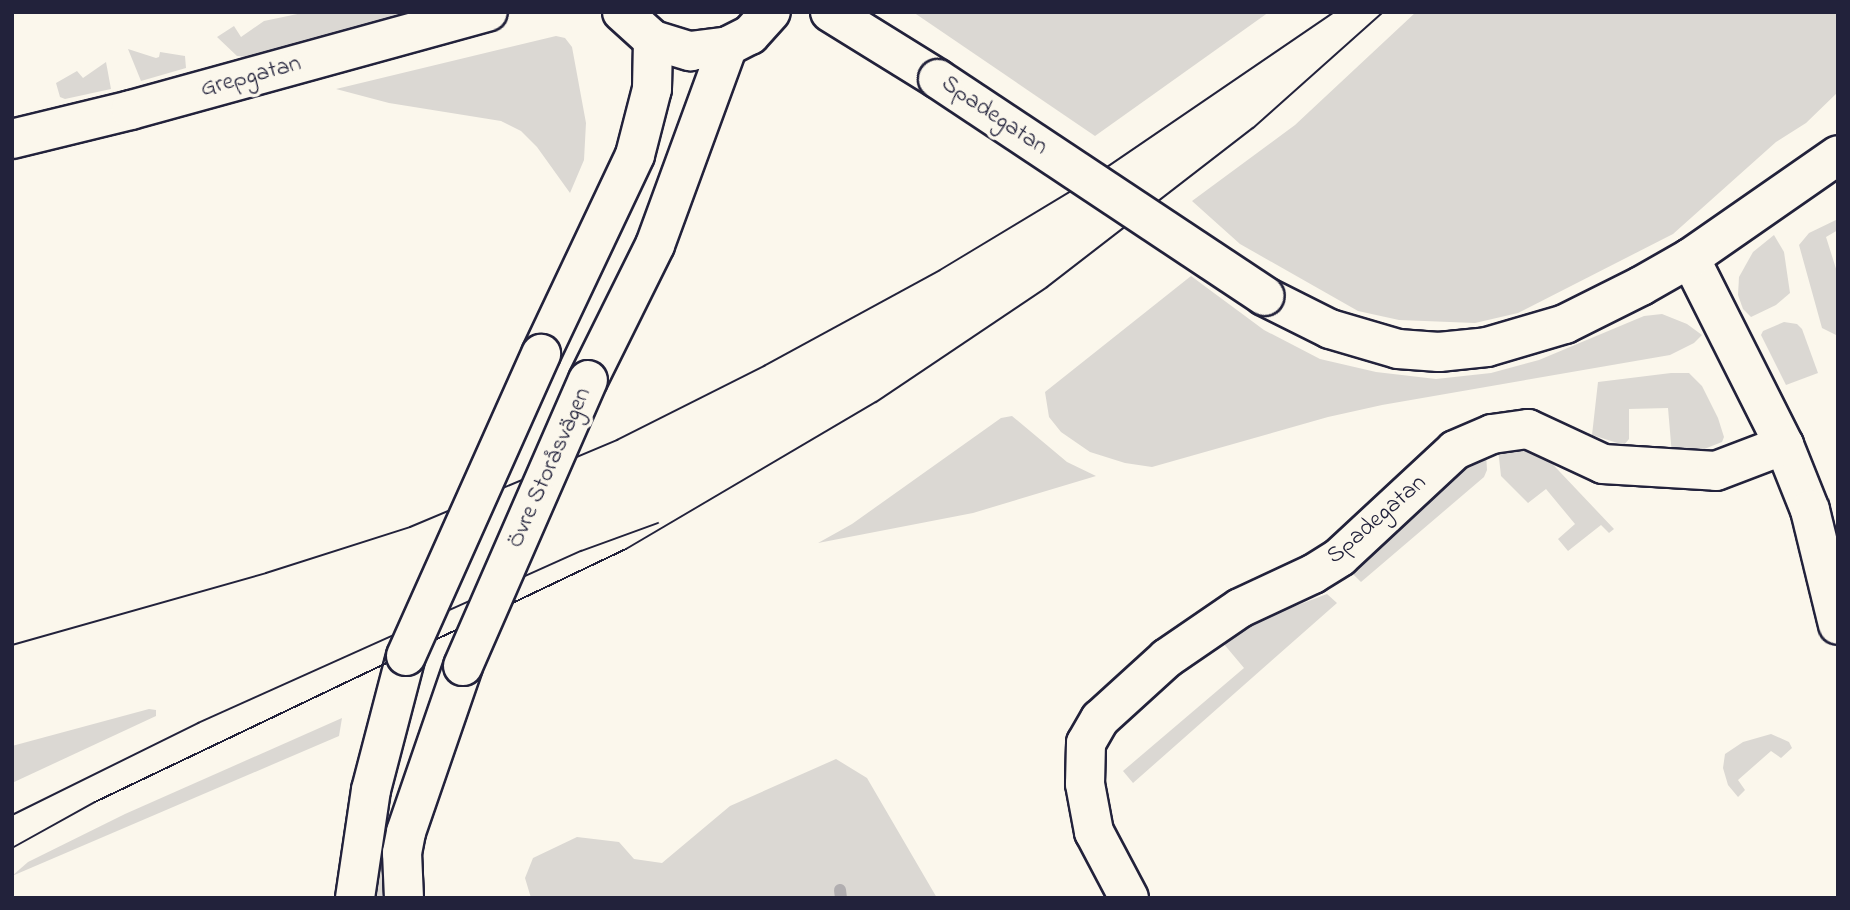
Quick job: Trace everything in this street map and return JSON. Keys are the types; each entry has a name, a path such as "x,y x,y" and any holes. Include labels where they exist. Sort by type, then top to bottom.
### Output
{"street":[{"name":"Grepgatan","path":"12,139 131,110 488,12"},
{"path":"622,12 653,40 690,51 728,46 750,35 771,12"},
{"name":"Spadegatan","path":"830,12 938,79 1264,296 1330,328 1398,349 1439,352 1487,347 1565,324 1690,258 1838,155"},
{"path":"355,898 368,811 406,656 541,354 635,155 652,89 653,40"},
{"name":"Övre Storåsvägen","path":"404,898 402,853 406,832 463,666 588,380 655,245 728,46"},
{"path":"1690,258 1784,445 1810,510 1838,625"},
{"name":"Spadegatan","path":"1129,898 1094,832 1084,784 1086,743 1100,719 1167,658 1240,608 1313,574 1340,557 1455,450 1492,433 1528,429 1602,464 1716,471 1784,445"}],"shaded area":[{"path":"307,12 422,12 248,57 237,56 217,37 234,26 241,37 264,21"},
{"path":"913,12 1269,12 1095,136"},
{"path":"1416,12 1838,12 1838,92 1806,123 1776,142 1673,234 1518,313 1475,323 1399,320 1358,311 1240,244 1192,201 1295,125"},
{"path":"556,36 565,38 572,47 586,123 584,160 570,193 537,147 521,131 501,121 389,103 336,89"},
{"path":"128,49 156,58 160,52 185,56 186,68 141,81"},
{"path":"106,62 111,89 65,99 60,97 56,83 77,71 83,78"},
{"path":"1838,219 1838,230 1826,237 1838,275 1838,336 1822,328 1799,245 1809,233"},
{"path":"1774,235 1784,252 1790,293 1776,305 1751,317 1743,309 1738,295 1739,277 1753,252"},
{"path":"1191,276 1264,330 1320,359 1376,372 1436,379 1491,373 1539,360 1644,316 1662,314 1687,324 1702,335 1694,343 1670,355 1382,405 1328,417 1152,467 1125,463 1090,452 1061,432 1049,417 1045,392"},
{"path":"1784,322 1797,324 1802,329 1818,373 1786,385 1761,335 1763,331"},
{"path":"1689,373 1702,386 1718,418 1724,437 1722,442 1689,455 1672,455 1668,408 1629,409 1629,439 1624,445 1592,435 1598,382"},
{"path":"1012,416 1067,462 1096,476 973,513 818,543 852,524 1001,418"},
{"path":"1498,449 1528,449 1542,453 1614,529 1609,533 1601,525 1568,551 1558,539 1575,524 1546,489 1528,503 1501,476"},
{"path":"1486,452 1487,470 1484,477 1361,582 1352,573 1428,505 1448,477"},
{"path":"1327,594 1337,603 1133,783 1123,771 1244,668 1223,643 1241,629 1264,618"},
{"path":"149,709 156,710 156,716 12,783 12,746"},
{"path":"342,718 339,736 12,876 28,862 125,814"},
{"path":"1771,734 1789,742 1792,748 1781,758 1771,751 1738,780 1745,790 1738,797 1728,785 1723,768 1725,754 1743,742"},
{"path":"836,759 867,778 937,898 531,898 525,878 533,858 577,837 619,842 634,859 662,863 730,806"},
{"path":"385,797 392,798 385,826 382,860 391,898 371,898"}],"waterway":[{"path":"840,890 841,898"}],"tram line":[{"path":"12,645 266,573 410,527 617,440 764,366 940,270 1079,186 1334,12"},
{"path":"12,848 95,802 626,549 876,402 1047,287 1253,128 1383,12"},
{"path":"12,815 198,723 581,551 658,523"}]}
